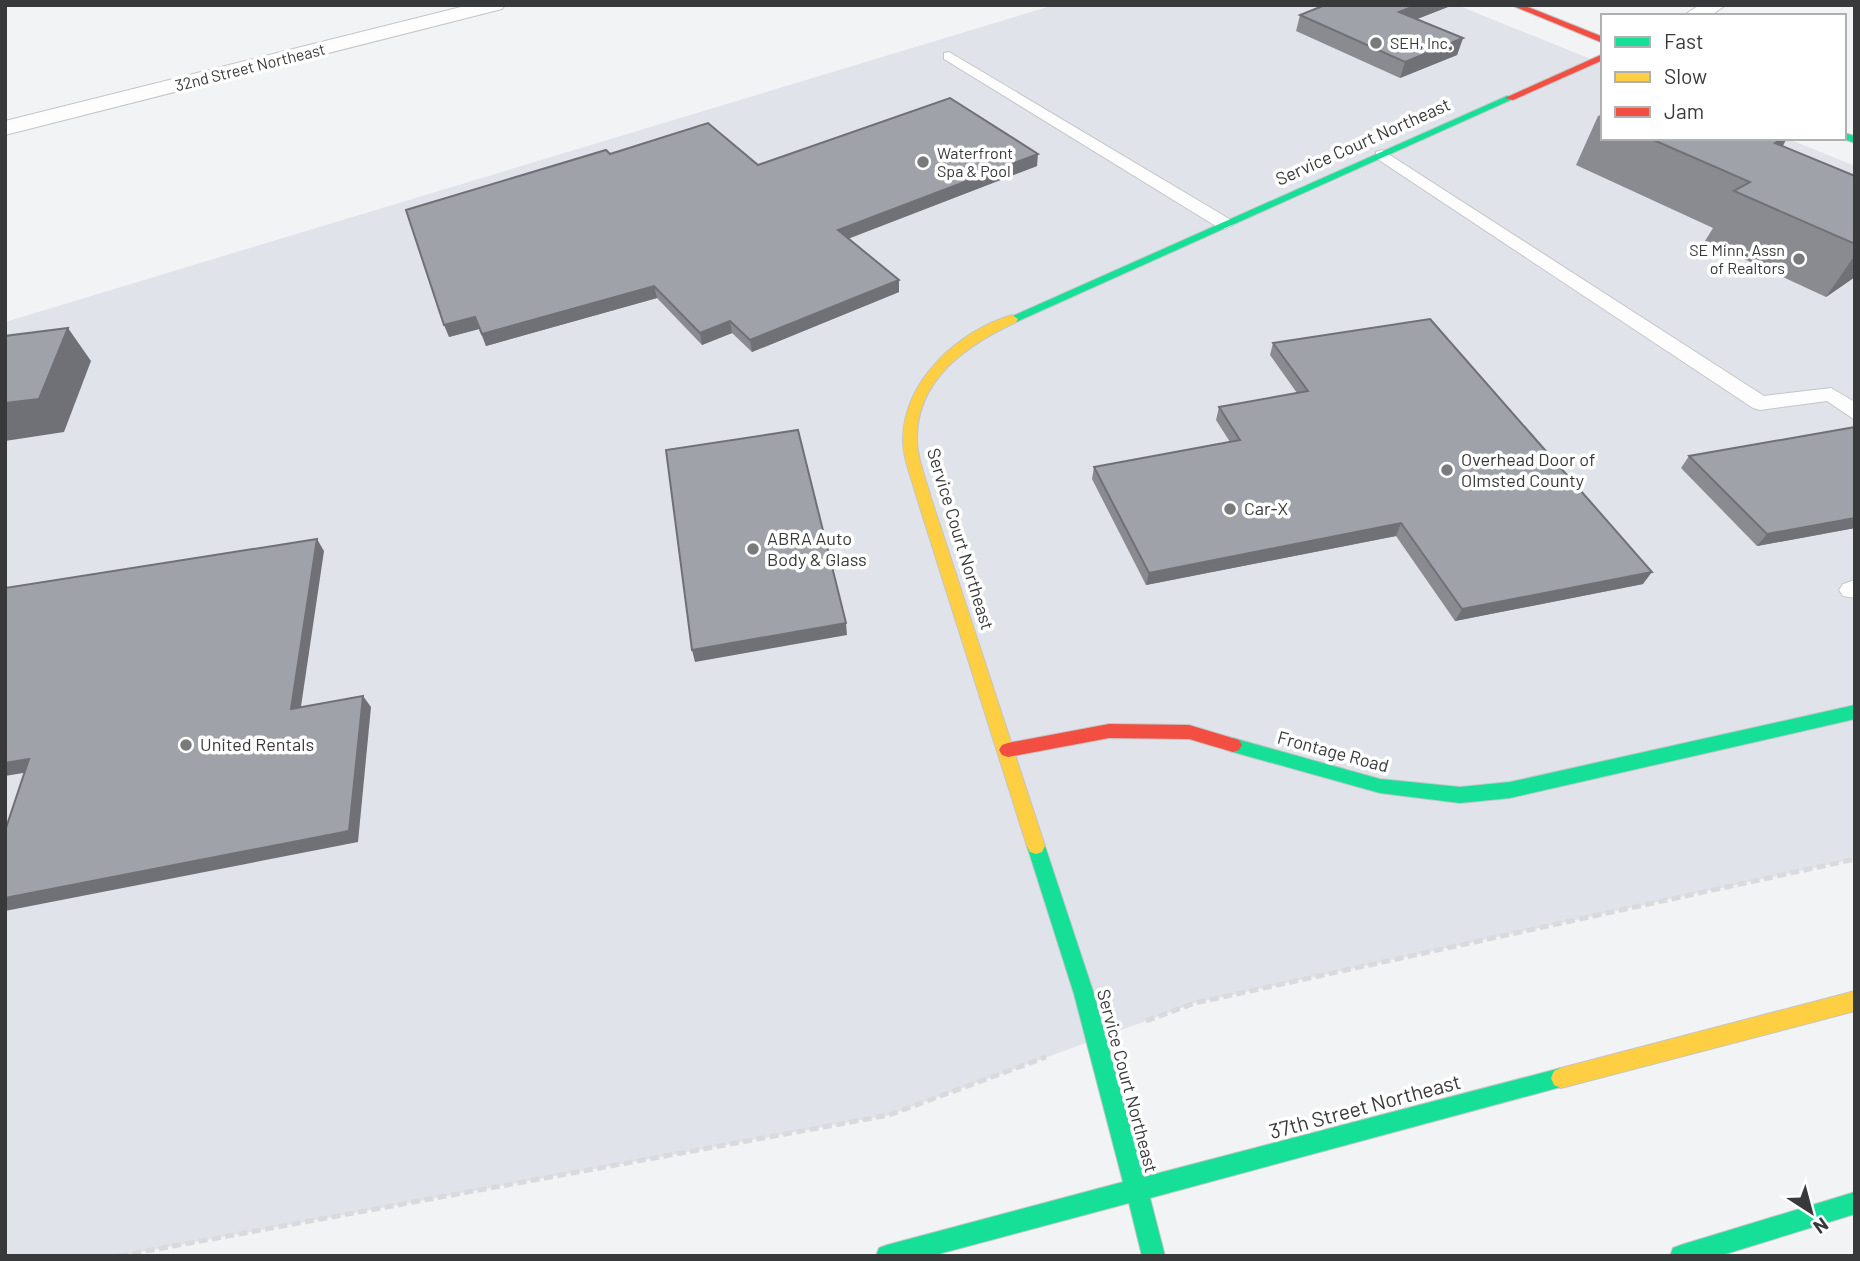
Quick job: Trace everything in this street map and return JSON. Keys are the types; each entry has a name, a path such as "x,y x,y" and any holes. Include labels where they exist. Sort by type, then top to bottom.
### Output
{"street":[{"name":"32nd Street Northeast","path":"5,128 495,5"},
{"path":"1515,5 1601,39"},
{"path":"1697,14 1716,5"},
{"name":"Service Court Northeast","path":"1154,1256 1097,1038 1008,750 915,467 910,439 912,413 919,392 929,375 975,337 1601,58"},
{"name":"Frontage Road","path":"1008,750 1109,731 1189,732 1380,786 1460,796 1510,790 1855,712"},
{"name":"37th Street Northeast","path":"887,1256 1855,1001"},
{"path":"1681,1256 1855,1203"}],"lane":[{"path":"949,56 1225,224"},
{"path":"1382,155 1760,403 1831,394 1855,413"}],"path":[{"path":"119,1256 889,1115 1195,1003 1855,859"}],"shaded area":[{"path":"1054,5 1457,5 1601,63 1601,140 1791,140 1855,166 1855,859 1195,1003 889,1115 119,1256 5,1256 5,322"}],"building":[{"path":"1325,5 1417,5 1399,12 1463,38 1405,62 1300,15"},
{"path":"950,98 1038,154 838,230 899,280 750,340 730,321 700,333 654,286 482,334 475,317 444,325 406,210 606,150 610,154 708,123 758,165"},
{"path":"1654,140 1780,140 1775,143 1855,176 1855,244 1734,191 1750,182"},
{"path":"1430,319 1652,572 1462,609 1401,523 1149,573 1094,467 1240,440 1219,407 1308,391 1273,343"},
{"path":"68,328 39,399 5,403 5,336"},
{"path":"1855,427 1855,518 1767,534 1689,456"},
{"name":"ABRA Auto Body & Glass","path":"798,430 846,623 692,650 666,450"},
{"name":"United Rentals","path":"317,539 291,709 363,696 349,831 5,898 5,831 29,759 5,763 5,588"}],"traffic: fast":[{"path":"1012,319 1510,98"},
{"path":"1846,137 1855,140"},
{"path":"1233,745 1380,786 1460,795 1510,790 1855,712"},
{"path":"1036,846 1084,994 1154,1256"},
{"path":"887,1256 1561,1078"},
{"path":"1681,1256 1855,1203"}],"traffic: slow":[{"path":"1012,319 975,338 957,351 928,380 918,398 912,418 910,440 924,498 1036,846"},
{"path":"1561,1078 1855,1001"}],"traffic: jam":[{"path":"1515,5 1601,39"},
{"path":"1510,98 1601,58"},
{"path":"1008,750 1109,731 1189,732 1233,745"}],"place":[{"name":"SEH, Inc.","path":"1376,43"},
{"name":"Waterfront Spa & Pool","path":"923,162"},
{"name":"SE Minn. Assn of Realtors","path":"1799,259"},
{"name":"Overhead Door of Olmsted County","path":"1447,470"},
{"name":"Car-X","path":"1230,509"},
{"name":"ABRA Auto Body & Glass","path":"753,549"},
{"name":"United Rentals","path":"186,745"}]}
